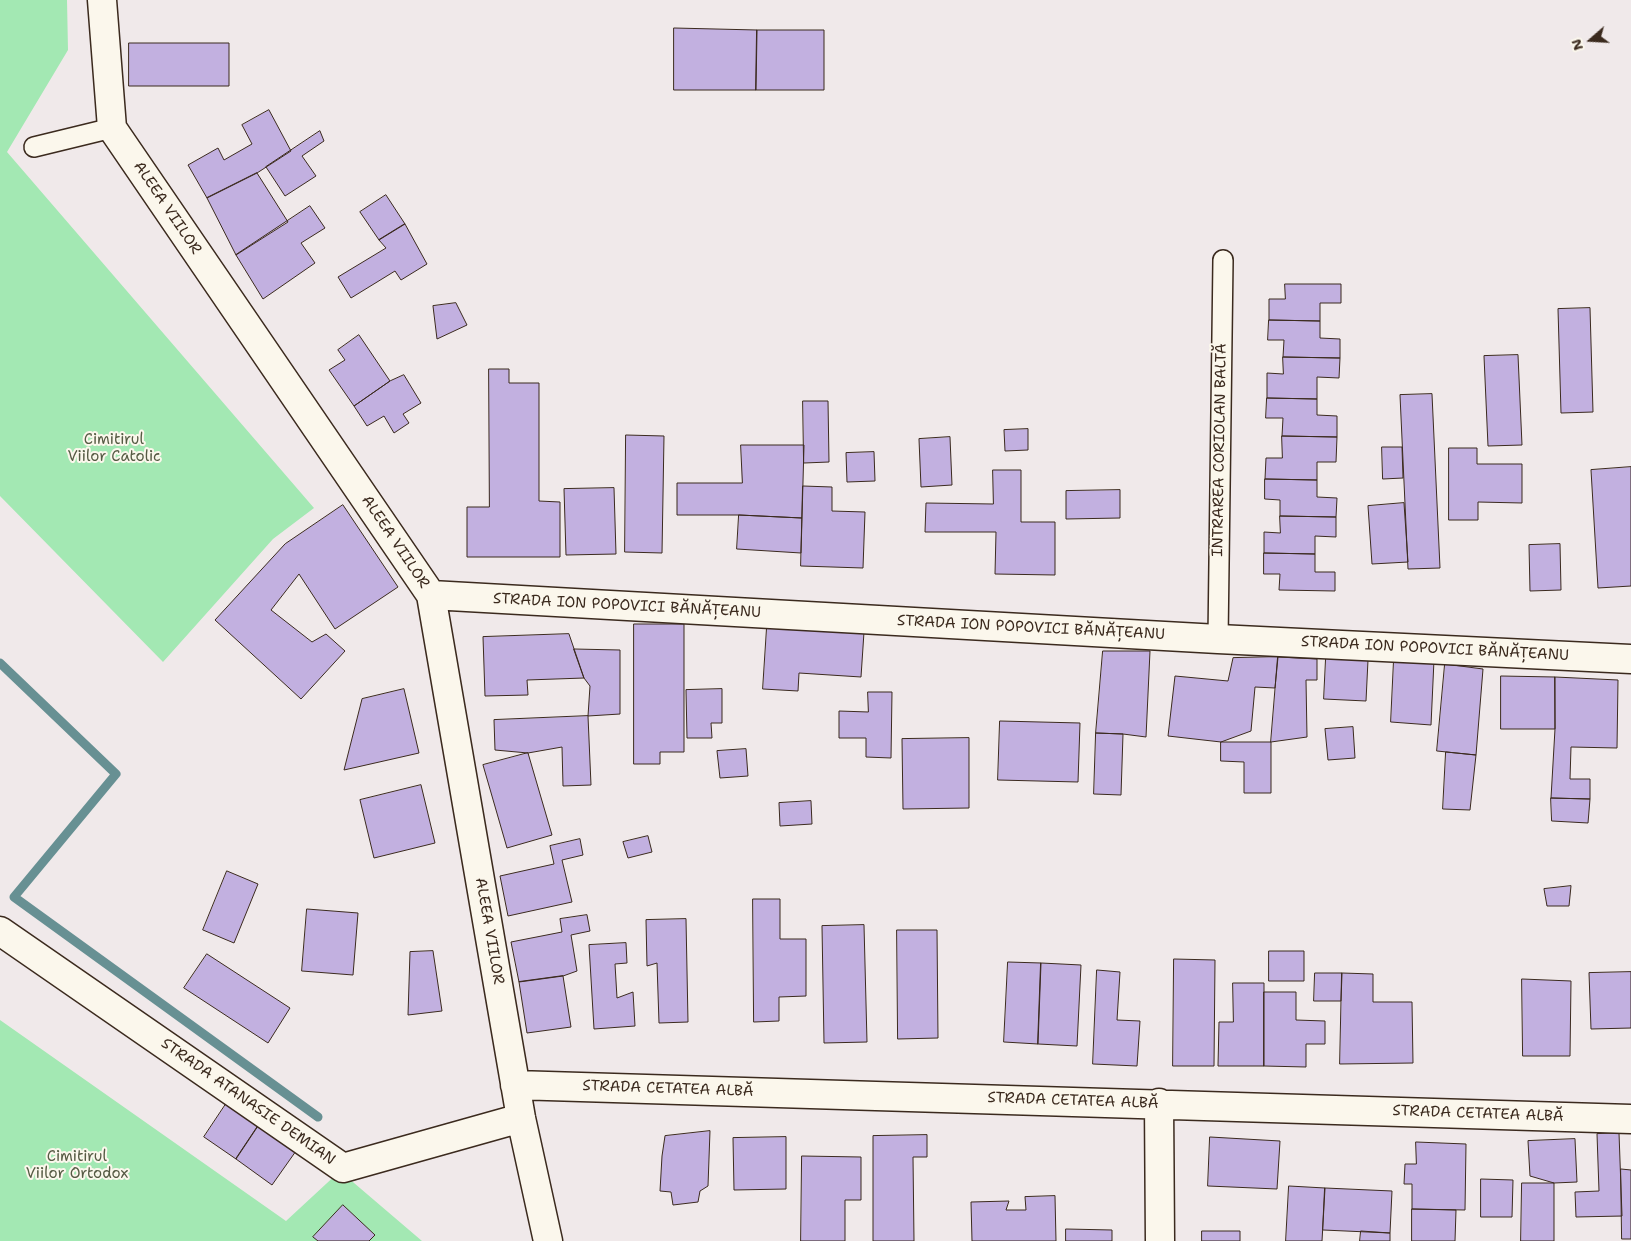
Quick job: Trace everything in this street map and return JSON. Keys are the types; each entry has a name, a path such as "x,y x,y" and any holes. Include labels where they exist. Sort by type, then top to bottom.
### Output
{"street":[{"name":"ALEEA VIILOR","path":"102,0 112,128 431,595 515,1085 548,1241"},
{"name":"STRADA ION POPOVICI BĂNĂȚEANU","path":"431,595 1218,639 1631,659"},
{"name":"STRADA ATANASIE DEMIAN","path":"0,931 343,1168 521,1118"},
{"name":"STRADA CETATEA ALBĂ","path":"515,1085 1631,1119"},
{"path":"1159,1104 1160,1241"}],"lane":[{"path":"34,147 112,128"},
{"name":"INTRAREA CORIOLAN BALTĂ","path":"1218,639 1223,260"}],"green space":[{"name":"Cimitirul Viilor Catolic","path":"0,0 67,0 68,50 7,152 314,508 273,539 163,662 0,496"},
{"name":"Cimitirul Viilor Ortodox","path":"0,1020 286,1221 340,1171 422,1241 0,1241"}],"building":[{"path":"674,28 757,30 756,90 674,90"},
{"path":"757,30 824,30 824,90 756,90"},
{"path":"129,43 229,43 229,86 129,86"},
{"path":"269,110 291,151 257,173 207,198 188,165 218,148 224,160 252,144 242,125"},
{"path":"320,131 324,141 302,156 316,176 285,196 266,167"},
{"path":"257,173 288,222 236,255 207,198"},
{"path":"386,195 405,224 379,240 360,212"},
{"path":"310,206 325,228 301,243 315,263 263,299 236,255"},
{"path":"405,224 427,264 401,280 395,271 351,298 338,277 386,248 379,240"},
{"path":"1285,284 1341,284 1341,303 1320,303 1320,321 1269,320 1269,299 1285,299"},
{"path":"456,303 467,325 437,339 433,306"},
{"path":"1590,308 1593,412 1561,413 1558,309"},
{"path":"1269,320 1320,321 1320,338 1340,339 1340,358 1283,357 1284,340 1268,340"},
{"path":"359,335 390,381 354,406 329,370 345,360 338,350"},
{"path":"1518,355 1522,445 1488,446 1484,356"},
{"path":"1283,357 1340,358 1339,378 1317,377 1317,399 1267,398 1267,373 1283,374"},
{"path":"489,369 509,369 509,383 539,383 539,501 560,502 560,557 467,557 467,507 489,507"},
{"path":"404,375 421,403 403,414 409,423 394,433 384,416 367,426 354,406 390,381"},
{"path":"1432,394 1440,568 1408,569 1400,395"},
{"path":"1267,398 1317,399 1317,415 1337,416 1337,437 1282,436 1283,418 1266,418"},
{"path":"803,401 828,401 829,462 804,463"},
{"path":"1028,429 1028,450 1005,451 1004,430"},
{"path":"626,435 664,436 662,553 625,552"},
{"path":"1282,436 1337,437 1336,462 1317,462 1317,480 1265,479 1266,458 1282,458"},
{"path":"950,437 952,485 921,487 919,439"},
{"path":"741,445 804,445 802,518 677,515 677,483 742,483"},
{"path":"1382,447 1402,447 1403,478 1383,479"},
{"path":"1449,448 1477,448 1477,464 1522,464 1522,503 1478,502 1478,520 1449,520"},
{"path":"874,452 875,481 847,482 846,453"},
{"path":"1631,467 1631,586 1598,588 1591,470"},
{"path":"993,470 1021,470 1021,522 1055,522 1055,575 995,574 996,532 925,532 926,503 993,504"},
{"path":"1265,479 1317,480 1317,497 1337,498 1336,517 1280,516 1280,500 1265,499"},
{"path":"803,486 832,487 832,511 865,512 863,568 801,566"},
{"path":"614,488 616,554 566,555 564,489"},
{"path":"1120,490 1120,518 1066,519 1066,491"},
{"path":"1404,503 1408,562 1372,564 1368,506"},
{"path":"343,505 398,587 335,629 299,574 271,610 312,642 326,634 345,651 301,699 215,620 285,544"},
{"path":"739,515 802,518 801,553 737,549"},
{"path":"1280,516 1336,517 1336,537 1315,536 1315,554 1264,553 1264,532 1280,533"},
{"path":"1560,544 1561,590 1530,591 1529,545"},
{"path":"1264,553 1315,554 1315,572 1335,572 1335,591 1279,590 1280,574 1264,574"},
{"path":"634,624 684,624 684,752 660,752 660,764 634,764"},
{"path":"767,627 864,632 861,677 799,673 798,691 763,689"},
{"path":"569,634 584,678 527,680 528,695 485,696 483,637"},
{"path":"574,649 620,650 620,714 588,716 590,686 584,678"},
{"path":"1103,651 1150,651 1146,737 1096,733"},
{"path":"1278,657 1317,659 1317,680 1306,680 1307,737 1271,742"},
{"path":"1278,657 1275,688 1255,687 1251,731 1221,742 1168,736 1175,676 1228,681 1233,658"},
{"path":"1326,658 1368,660 1366,701 1324,699"},
{"path":"1394,659 1434,660 1431,725 1391,722"},
{"path":"1445,664 1483,669 1476,755 1437,751"},
{"path":"1501,676 1555,677 1555,729 1501,729"},
{"path":"1555,677 1618,680 1617,748 1571,747 1570,779 1590,779 1590,799 1551,798 1555,729"},
{"path":"404,689 419,753 344,770 362,699"},
{"path":"722,689 722,723 711,723 712,738 687,738 686,690"},
{"path":"868,692 892,692 891,758 866,757 866,738 839,738 839,711 868,712"},
{"path":"588,716 591,785 563,786 562,747 528,753 495,750 494,720"},
{"path":"1000,721 1080,723 1078,782 998,780"},
{"path":"1353,727 1355,758 1328,760 1325,729"},
{"path":"1096,733 1123,734 1121,795 1094,794"},
{"path":"969,738 969,808 903,809 902,739"},
{"path":"1221,742 1271,742 1271,793 1244,793 1244,762 1221,761"},
{"path":"746,749 748,776 720,778 717,751"},
{"path":"1446,752 1476,755 1470,810 1443,809"},
{"path":"528,753 552,835 507,848 483,765"},
{"path":"421,785 435,843 374,858 360,800"},
{"path":"1551,798 1590,799 1588,823 1552,821"},
{"path":"811,801 812,824 780,826 779,803"},
{"path":"648,836 652,852 628,858 623,842"},
{"path":"580,839 583,855 562,860 572,902 508,916 500,876 554,864 550,846"},
{"path":"227,871 258,884 234,943 203,930"},
{"path":"1571,886 1569,906 1547,906 1544,889"},
{"path":"753,899 780,899 780,939 806,939 806,996 779,997 779,1021 754,1022"},
{"path":"307,909 358,913 353,975 302,971"},
{"path":"587,915 590,931 571,935 577,971 563,976 519,982 511,942 562,932 560,919"},
{"path":"686,919 688,1022 659,1023 657,963 647,966 646,920"},
{"path":"864,925 867,1042 824,1043 822,926"},
{"path":"897,930 937,930 938,1038 898,1039"},
{"path":"626,943 627,963 615,964 617,998 633,992 635,1026 594,1029 589,945"},
{"path":"433,951 442,1011 408,1015 410,952"},
{"path":"1269,951 1304,951 1304,981 1269,981"},
{"path":"207,954 290,1008 268,1043 184,988"},
{"path":"1174,959 1215,960 1214,1066 1173,1066"},
{"path":"1008,962 1041,963 1038,1044 1004,1042"},
{"path":"1041,963 1081,965 1077,1046 1038,1044"},
{"path":"1097,970 1120,972 1117,1020 1140,1021 1137,1066 1093,1064"},
{"path":"1631,972 1631,1028 1591,1029 1589,973"},
{"path":"1315,973 1342,973 1341,1001 1314,1001"},
{"path":"1342,973 1373,974 1373,1002 1412,1002 1413,1063 1340,1064"},
{"path":"563,976 571,1027 527,1033 519,982"},
{"path":"1522,979 1571,981 1570,1056 1523,1056"},
{"path":"1233,983 1264,983 1264,1066 1218,1066 1219,1022 1233,1022"},
{"path":"1264,992 1296,992 1296,1020 1325,1021 1325,1044 1306,1044 1306,1067 1264,1066"},
{"path":"226,1104 258,1126 236,1159 204,1137"},
{"path":"258,1126 296,1151 272,1185 236,1159"},
{"path":"710,1131 708,1186 700,1191 698,1202 673,1205 671,1192 660,1191 665,1136"},
{"path":"1619,1133 1622,1216 1576,1217 1575,1192 1599,1191 1597,1134"},
{"path":"927,1135 927,1157 913,1157 914,1241 873,1241 873,1136"},
{"path":"786,1137 786,1189 734,1190 733,1138"},
{"path":"1210,1137 1280,1141 1277,1189 1208,1186"},
{"path":"1575,1139 1577,1182 1554,1183 1530,1176 1528,1141"},
{"path":"1416,1142 1466,1144 1465,1210 1412,1209 1412,1184 1404,1184 1405,1164 1416,1164"},
{"path":"802,1156 861,1157 861,1200 845,1200 845,1241 801,1241"},
{"path":"1621,1169 1631,1170 1631,1239 1622,1239"},
{"path":"1481,1179 1513,1180 1512,1217 1481,1217"},
{"path":"1522,1183 1554,1183 1554,1241 1521,1241"},
{"path":"1289,1186 1325,1188 1322,1241 1286,1241"},
{"path":"1325,1188 1392,1191 1390,1233 1323,1230"},
{"path":"1055,1196 1056,1241 972,1241 971,1202 1009,1201 1006,1210 1026,1210 1025,1197"},
{"path":"343,1205 375,1235 369,1241 318,1241 313,1237"},
{"path":"1412,1209 1456,1210 1455,1241 1412,1241"},
{"path":"1066,1229 1112,1230 1112,1241 1066,1241"},
{"path":"1202,1231 1240,1231 1240,1241 1202,1241"},
{"path":"1361,1231 1390,1233 1390,1241 1360,1241"}],"waterway":[{"path":"0,663 116,774 14,897 318,1117"}]}
